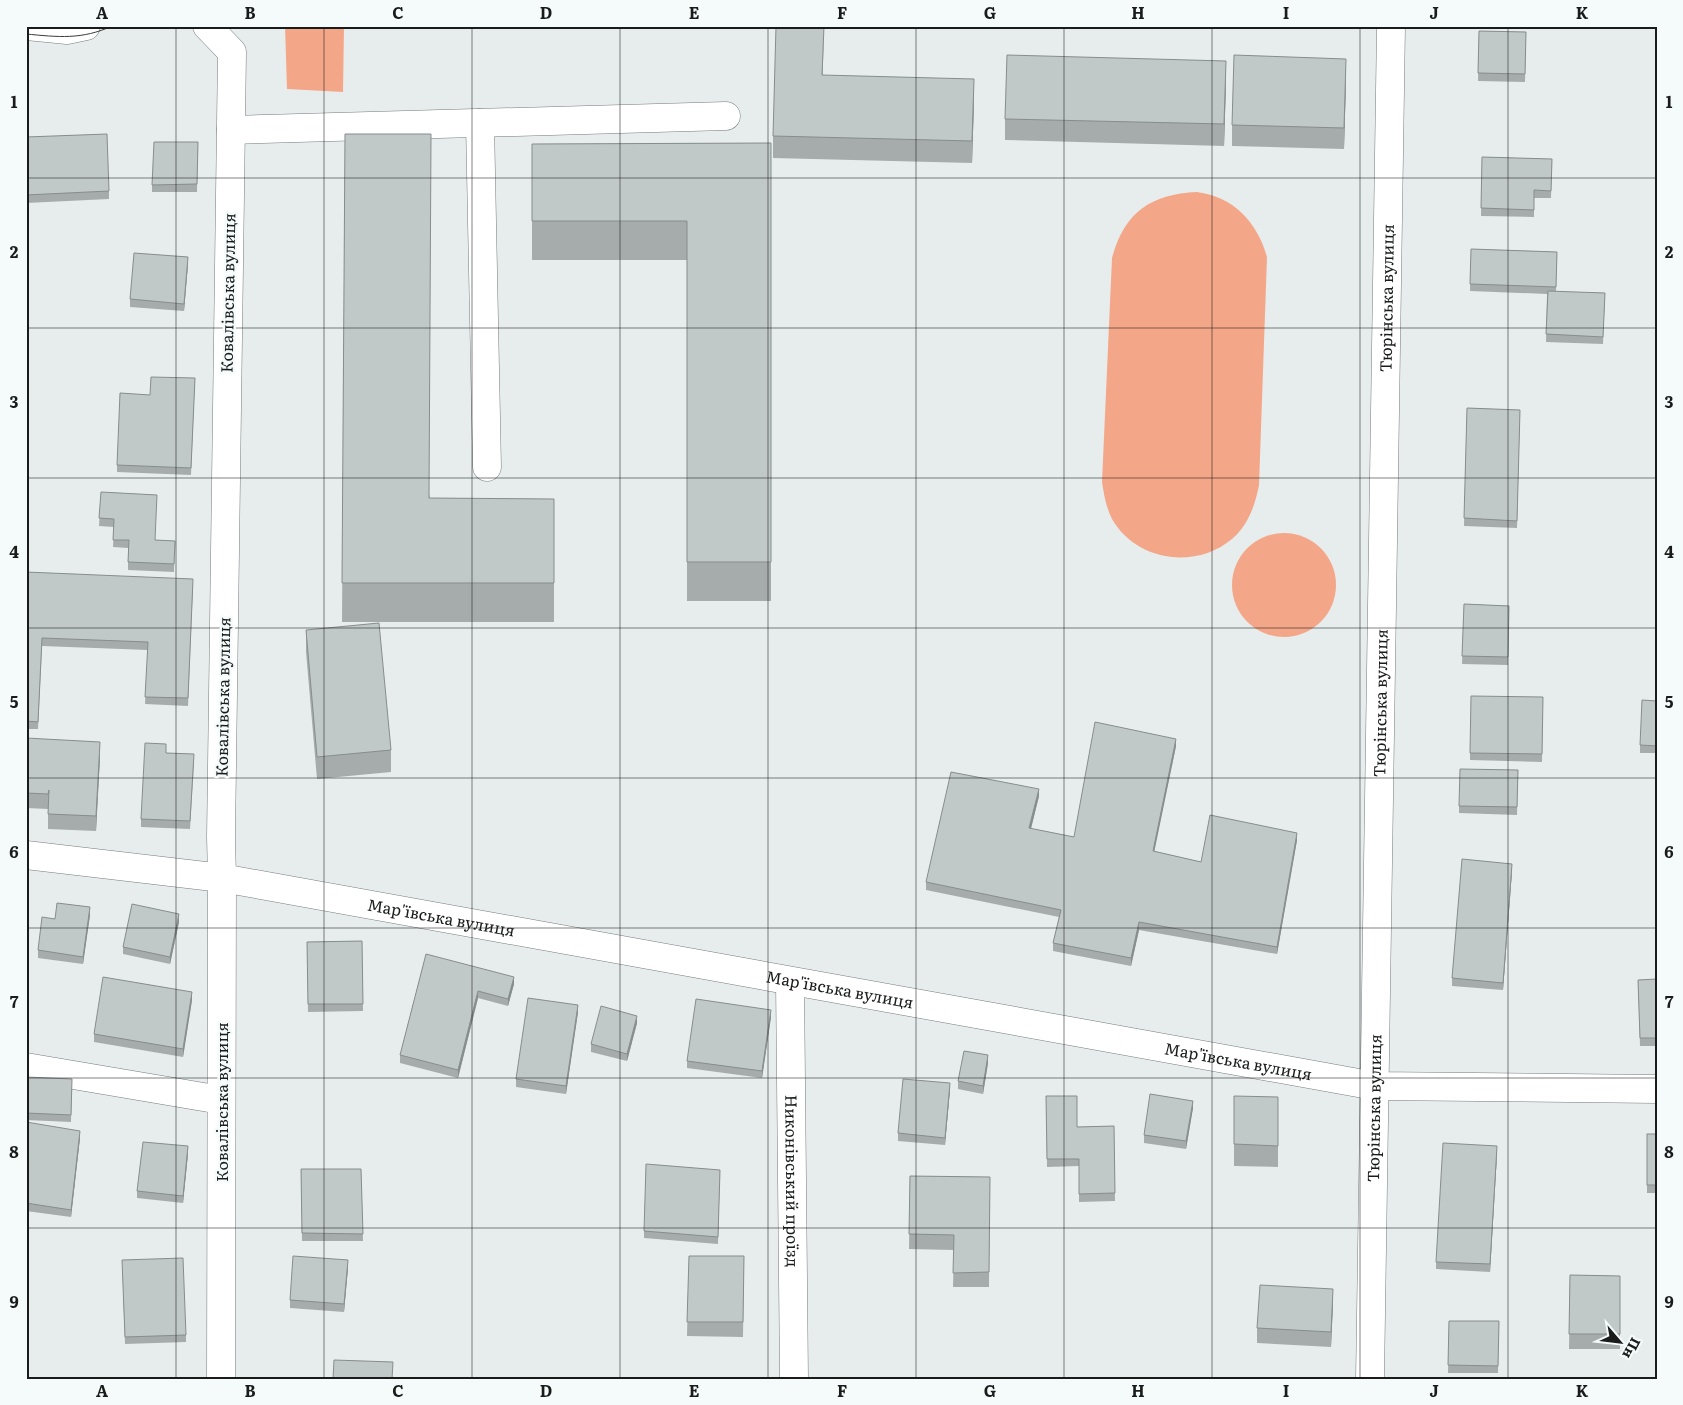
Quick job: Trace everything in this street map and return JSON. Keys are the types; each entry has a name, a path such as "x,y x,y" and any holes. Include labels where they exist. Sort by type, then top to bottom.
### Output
{"street":[{"path":"26,26 67,30 86,26"},
{"name":"Ковалівська вулиця","path":"207,26 232,52 221,837 221,1379"},
{"name":"Тюрінська вулиця","path":"1370,1379 1391,26"},
{"path":"231,130 726,116"},
{"path":"480,123 487,467"},
{"name":"Мар'ївська вулиця","path":"26,855 222,878 790,982 1375,1086 1657,1089"},
{"name":"Никонівський проїзд","path":"790,982 794,1379"},
{"path":"26,1067 222,1100"}],"shaded area":[{"path":"285,26 344,26 343,92 287,89"},
{"path":"1197,192 1222,199 1242,213 1257,233 1267,257 1259,485 1250,515 1238,534 1232,539 1217,549 1201,555 1167,556 1151,552 1136,544 1123,533 1112,519 1102,482 1112,258 1124,229 1141,209 1166,197"},
{"path":"1284,533 1304,537 1321,548 1332,565 1336,585 1332,605 1321,622 1304,633 1284,637 1264,633 1247,622 1236,605 1232,585 1236,565 1247,548 1264,537"}],"building":[{"path":"776,26 824,26 822,75 974,79 972,141 773,136"},
{"path":"1479,31 1526,32 1525,74 1478,73"},
{"path":"1007,55 1226,61 1224,124 1005,119"},
{"path":"1234,55 1346,59 1344,128 1232,125"},
{"path":"107,134 109,191 26,195 26,137"},
{"path":"345,134 431,134 429,498 554,499 554,583 342,583"},
{"path":"154,142 198,142 197,184 152,185"},
{"path":"771,143 771,562 687,562 687,221 532,221 532,144"},
{"path":"1482,157 1552,159 1551,191 1534,190 1534,210 1481,208"},
{"path":"1471,249 1557,252 1556,287 1470,284"},
{"path":"134,253 188,257 184,304 130,299"},
{"path":"1548,291 1605,293 1603,337 1546,334"},
{"path":"151,377 195,378 191,468 117,465 120,393 150,395"},
{"path":"1467,408 1520,410 1517,521 1464,518"},
{"path":"101,492 157,495 155,540 175,541 174,564 128,562 129,540 113,540 114,519 99,518"},
{"path":"26,572 193,579 188,698 145,697 148,642 42,638 38,722 26,721"},
{"path":"1464,604 1509,606 1508,657 1462,656"},
{"path":"379,623 391,750 317,757 306,630"},
{"path":"1471,696 1543,697 1542,754 1470,753"},
{"path":"1642,700 1657,701 1657,746 1640,745"},
{"path":"1095,722 1176,739 1153,851 1201,862 1210,815 1297,833 1277,947 1139,922 1131,958 1053,943 1061,910 926,882 951,772 1039,789 1029,828 1074,837"},
{"path":"26,738 100,742 96,816 48,814 49,790 48,794 26,793"},
{"path":"145,743 166,744 166,753 194,754 190,821 141,819"},
{"path":"1460,769 1518,770 1517,807 1459,806"},
{"path":"1462,859 1512,864 1503,983 1452,978"},
{"path":"57,903 90,907 83,957 38,950 42,917 55,919"},
{"path":"132,904 179,914 170,957 123,947"},
{"path":"362,941 363,1004 308,1004 307,942"},
{"path":"426,954 514,977 508,999 478,991 458,1070 400,1055"},
{"path":"103,977 192,992 183,1049 94,1034"},
{"path":"1657,979 1657,1038 1640,1038 1638,980"},
{"path":"528,998 578,1005 566,1086 516,1079"},
{"path":"696,999 771,1010 762,1071 687,1061"},
{"path":"601,1006 637,1016 627,1054 591,1044"},
{"path":"964,1051 988,1055 983,1086 958,1081"},
{"path":"26,1077 72,1079 71,1115 26,1113"},
{"path":"903,1079 950,1083 945,1138 898,1133"},
{"path":"1150,1094 1193,1101 1186,1141 1144,1135"},
{"path":"1046,1096 1077,1096 1077,1127 1114,1126 1115,1193 1079,1194 1079,1159 1047,1159"},
{"path":"1234,1096 1278,1097 1278,1146 1234,1144"},
{"path":"26,1122 80,1131 71,1210 26,1203"},
{"path":"1647,1134 1657,1134 1657,1185 1647,1185"},
{"path":"143,1142 188,1146 183,1196 137,1191"},
{"path":"1443,1143 1497,1146 1490,1264 1436,1262"},
{"path":"646,1164 720,1170 718,1237 644,1231"},
{"path":"301,1169 361,1169 363,1234 302,1233"},
{"path":"910,1176 990,1177 989,1272 953,1273 954,1235 909,1234"},
{"path":"293,1256 348,1260 344,1304 290,1300"},
{"path":"689,1256 744,1256 743,1322 687,1322"},
{"path":"183,1258 186,1335 125,1337 122,1260"},
{"path":"1570,1275 1620,1276 1620,1334 1569,1334"},
{"path":"1260,1285 1333,1289 1331,1332 1257,1328"},
{"path":"1449,1321 1499,1321 1498,1366 1448,1365"},
{"path":"334,1360 393,1362 392,1379 333,1379"}],"tram line":[{"path":"26,34 70,36 90,34 112,26"}]}
